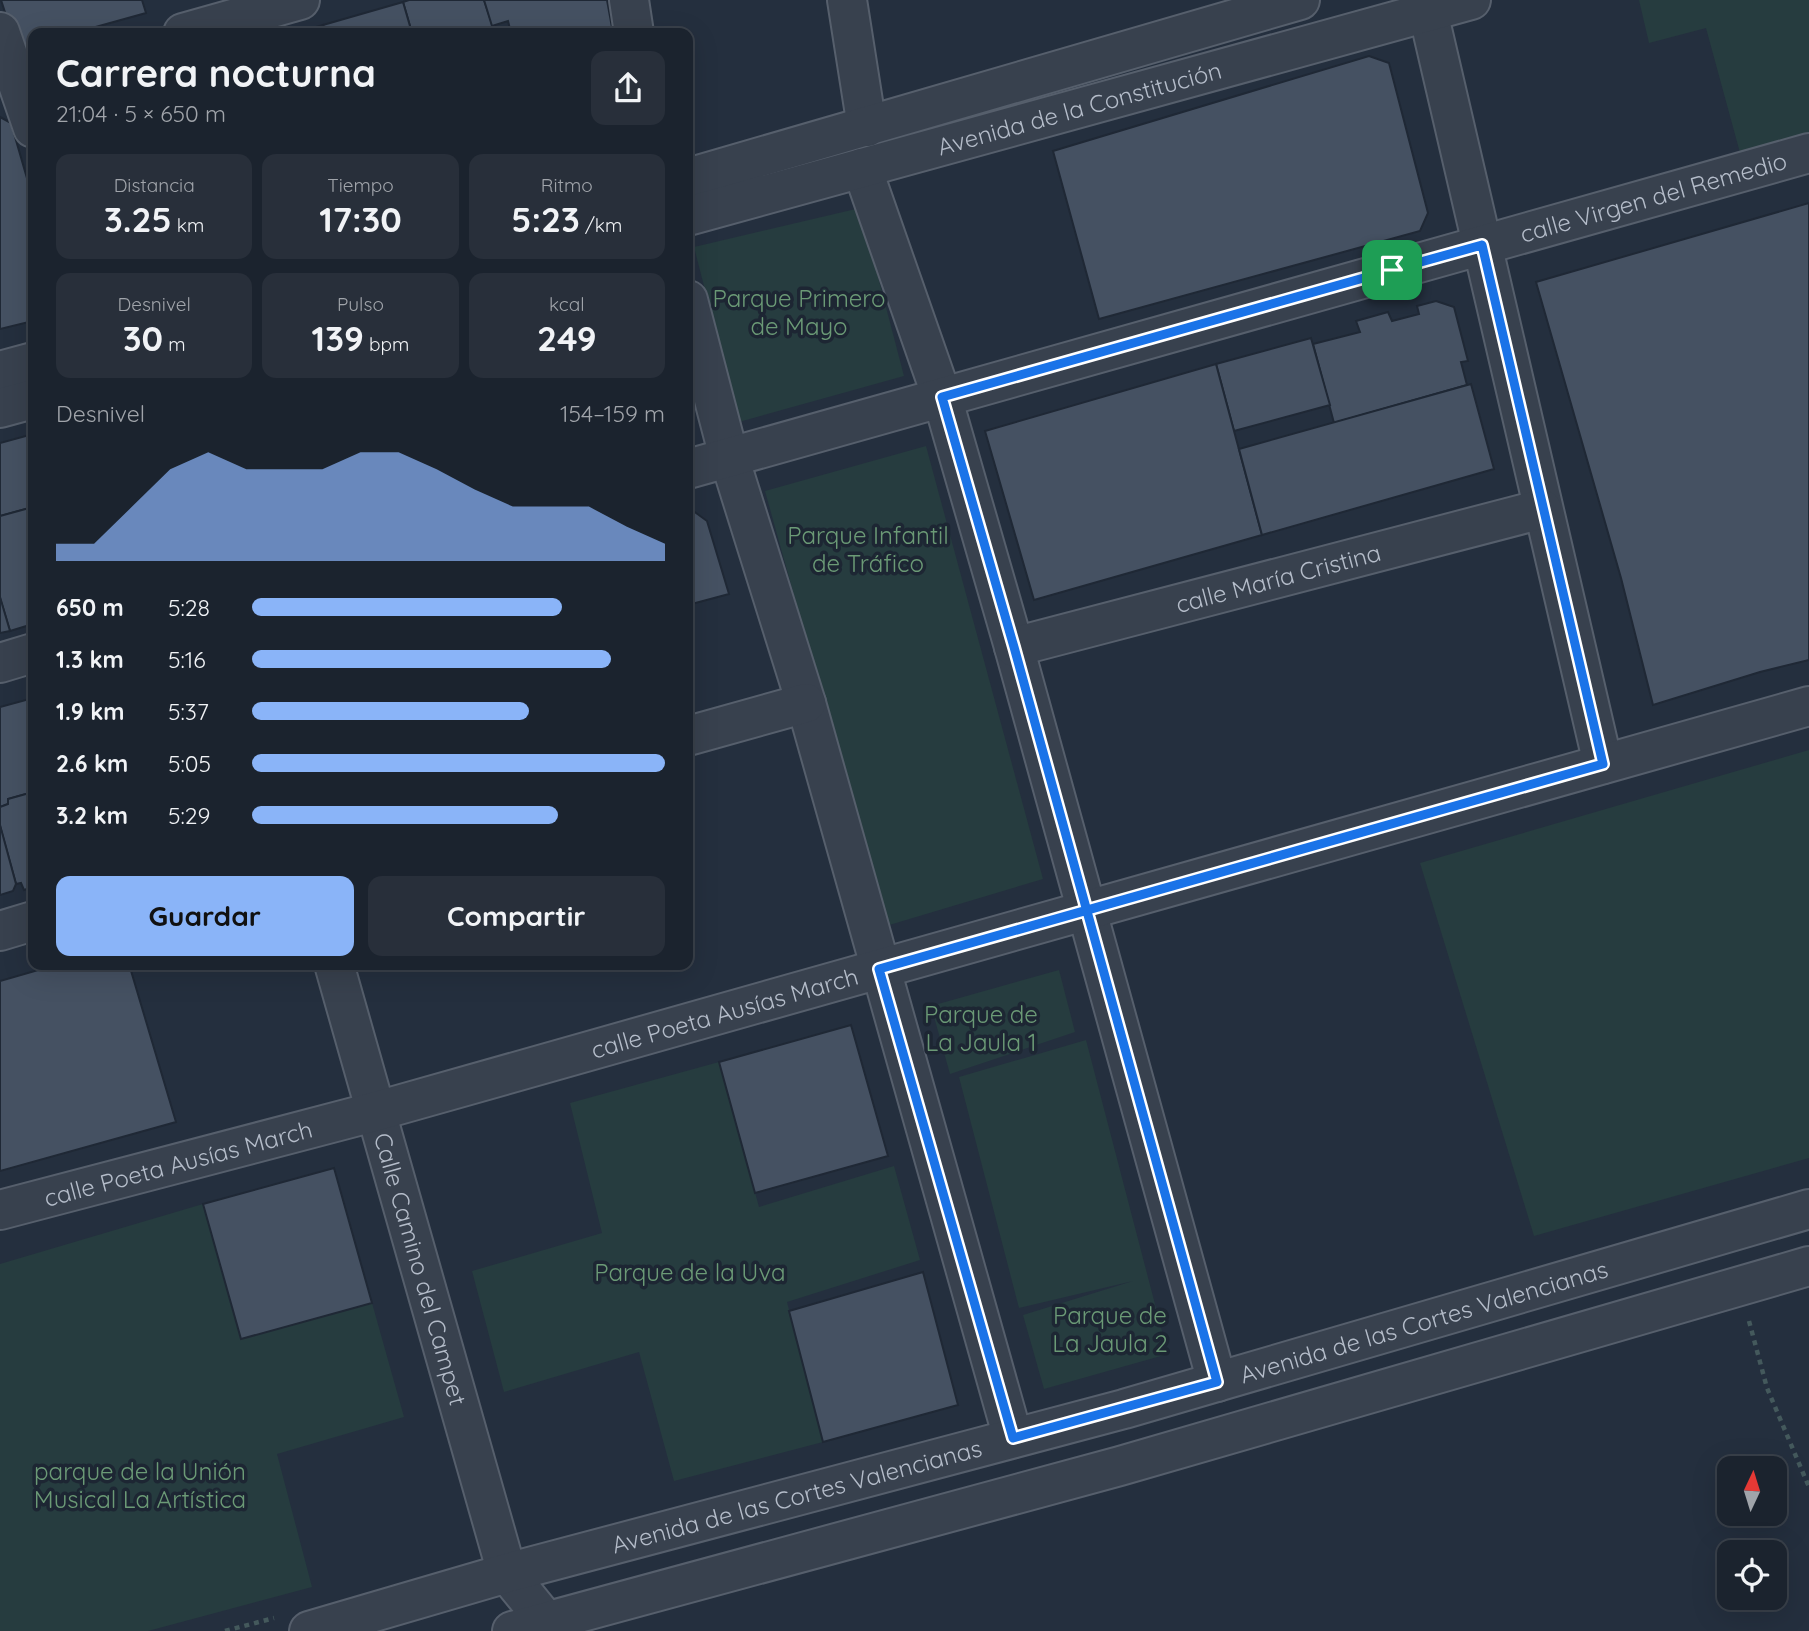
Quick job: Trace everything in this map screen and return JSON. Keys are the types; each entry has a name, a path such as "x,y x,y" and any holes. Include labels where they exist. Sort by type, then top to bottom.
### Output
{"street":[{"path":"201,28 300,0"},
{"path":"629,0 633,28"},
{"path":"847,0 867,127"},
{"name":"Avenida de la Constitución","path":"693,177 1300,0"},
{"name":"Avenida de la Constitución","path":"693,215 1471,0"},
{"path":"1428,12 1603,764"},
{"path":"0,32 28,113"},
{"name":"calle Virgen del Remedio","path":"693,468 1809,153"},
{"path":"862,168 942,397 1014,647 1217,1382"},
{"path":"693,319 729,457 806,703 1013,1438"},
{"path":"0,371 28,363"},
{"path":"0,408 28,400"},
{"name":"calle María Cristina","path":"1014,647 1542,509"},
{"path":"0,663 28,655"},
{"path":"693,735 806,703"},
{"name":"calle Poeta Ausías March","path":"0,1210 377,1111 1809,706"},
{"path":"0,931 28,923"},
{"name":"Calle Camino del Campet","path":"336,970 506,1573"},
{"name":"Avenida de las Cortes Valencianas","path":"309,1631 506,1573 1217,1382 1809,1209"},
{"path":"506,1573 536,1628 1133,1462 1809,1266"}],"path":[{"path":"1741,1286 1767,1388 1809,1487"}],"green space":[{"path":"1639,0 1809,0 1809,141 1742,160 1706,28 1649,43"},
{"name":"Parque Primero de Mayo","path":"860,208 904,376 739,422 694,247"},
{"name":"Parque Infantil de Tráfico","path":"926,446 1043,879 886,926 765,491"},
{"path":"1809,750 1809,1158 1534,1236 1420,863"},
{"name":"Parque de La Jaula 1","path":"1059,970 1075,1032 950,1074 931,1006"},
{"name":"Parque de La Jaula 2","path":"1086,1040 1168,1354 1044,1389 1023,1315 1133,1281 1019,1308 959,1077"},
{"name":"Parque de la Uva","path":"719,1062 759,1207 894,1166 920,1260 787,1302 823,1442 674,1481 639,1352 504,1392 472,1271 602,1233 570,1103"},
{"name":"parque de la Unión Musical La Artística","path":"203,1204 241,1339 372,1303 404,1417 277,1454 312,1587 148,1631 0,1631 0,1264"}],"building":[{"path":"1,0 142,0 146,13 92,28 28,28 28,46 17,49"},
{"path":"484,0 493,28 411,28 403,2"},
{"path":"484,0 607,0 612,28 510,28 508,21 492,26"},
{"path":"403,2 411,28 324,28 323,25"},
{"path":"1369,56 1389,63 1428,213 1420,231 1099,319 1053,151"},
{"path":"0,117 11,123 28,182 28,322 0,329"},
{"path":"1809,203 1809,660 1653,705 1621,578 1536,282"},
{"path":"1436,301 1454,307 1468,361 1461,362 1467,385 1334,423 1313,344 1360,332 1356,321 1388,312 1392,321 1419,314 1417,306"},
{"path":"1311,338 1330,405 1234,431 1216,364"},
{"path":"1216,364 1262,535 1034,600 985,431"},
{"path":"1471,384 1494,469 1262,535 1239,449"},
{"path":"28,435 28,508 0,516 0,443"},
{"path":"28,508 28,626 10,631 0,598 0,516"},
{"path":"693,511 707,521 729,594 693,604"},
{"path":"0,597 10,631 0,633"},
{"path":"28,699 28,793 8,799 8,804 0,807 0,707"},
{"path":"28,793 28,889 24,890 21,883 16,884 0,826 0,807 8,804 8,799"},
{"path":"0,825 16,884 13,891 0,895"},
{"path":"38,970 131,970 176,1122 0,1171 0,981"},
{"path":"851,1025 888,1156 755,1193 719,1062"},
{"path":"334,1168 372,1303 241,1339 203,1204"},
{"path":"923,1272 958,1405 823,1442 789,1311"}],"route":[{"path":"1392,270 942,397 1014,647 1085,910 1217,1382 1013,1438 879,969 1085,910 1603,764 1482,245 1392,270"}]}
